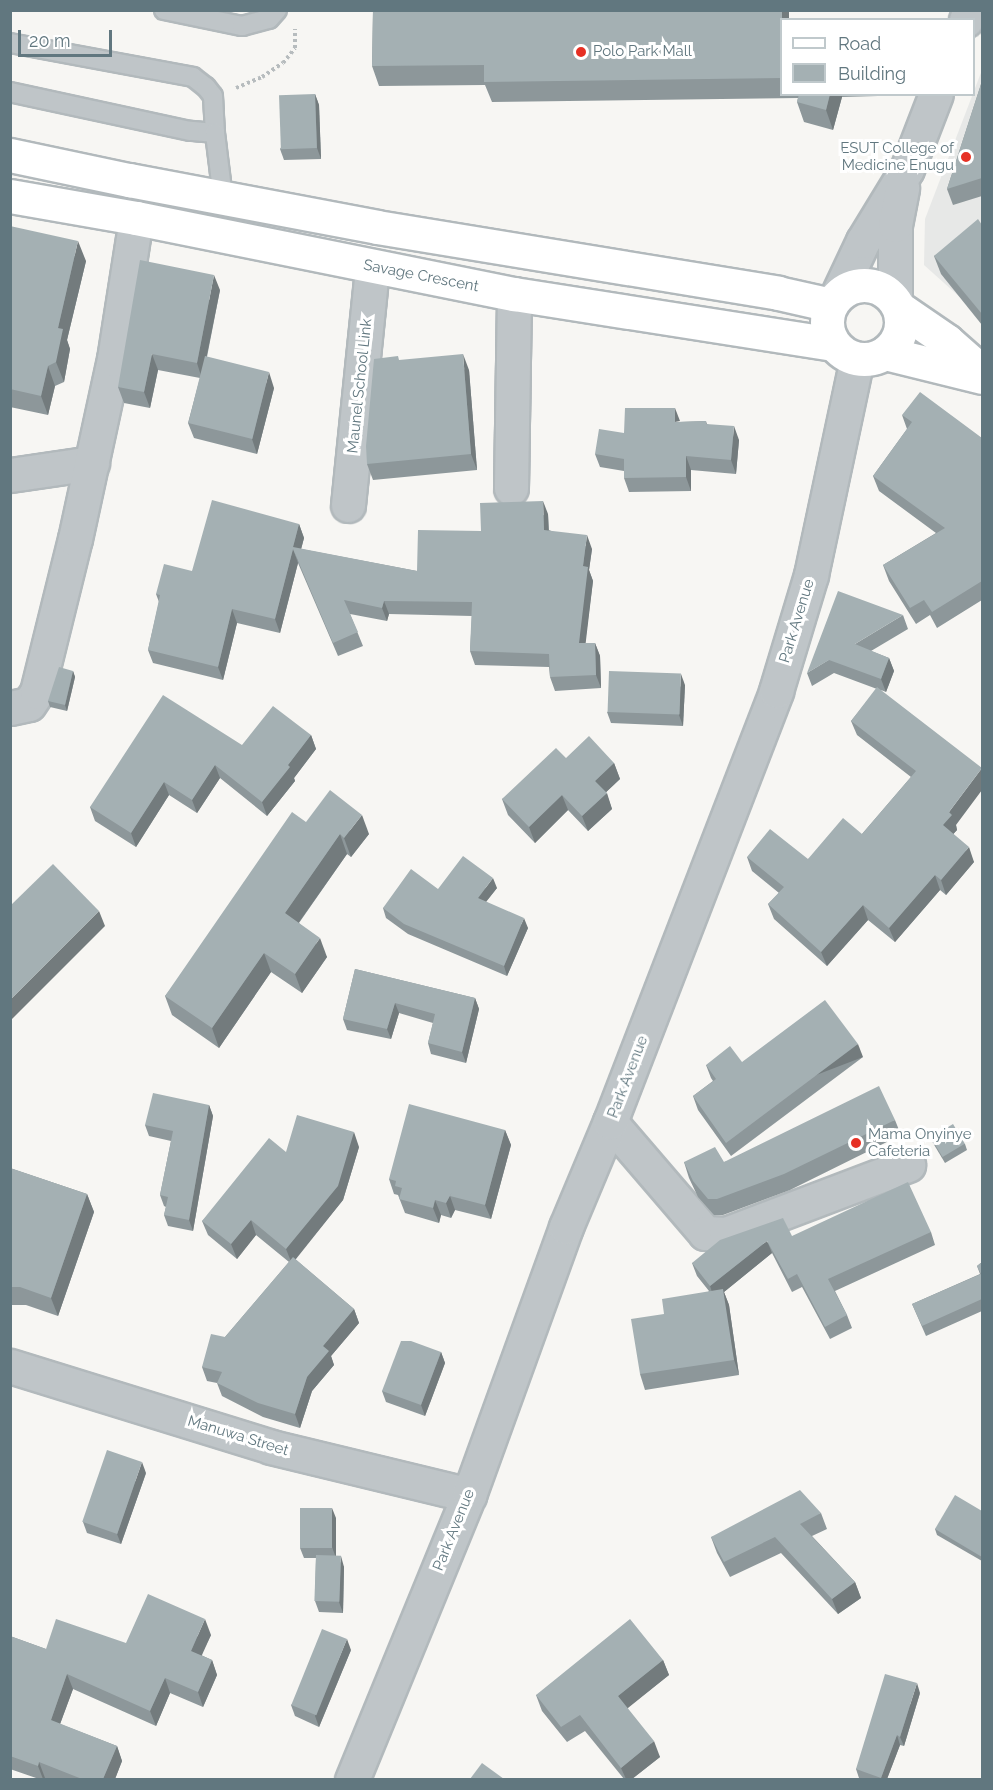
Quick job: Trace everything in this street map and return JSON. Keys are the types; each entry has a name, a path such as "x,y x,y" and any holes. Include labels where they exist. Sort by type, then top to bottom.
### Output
{"main road":[{"path":"10,155 377,227 834,300"},
{"name":"Savage Crescent","path":"10,196 136,218 514,294 666,316 982,377"},
{"path":"666,316 675,276"},
{"path":"897,304 902,325 899,336 858,352 827,324 834,300 847,289 867,284 879,287 982,372"}],"street":[{"path":"897,304 895,225 907,169 935,96"},
{"path":"834,300 863,241 907,169"},
{"path":"10,708 29,704 37,692 92,463 114,359 136,218"},
{"name":"Maunel School Link","path":"348,505 372,267"},
{"path":"511,488 514,294"},
{"name":"Park Avenue","path":"352,1779 469,1495 562,1237 610,1122 776,691 811,575 858,352"},
{"path":"10,475 92,463"},
{"path":"610,1122 705,1233 726,1234 908,1166"},
{"name":"Manuwa Street","path":"10,1366 271,1447 469,1495"}],"lane":[{"path":"164,10 242,26 269,19 277,10"},
{"path":"10,43 193,77 207,87 213,96 214,132 223,198"},
{"path":"10,92 190,131 214,132"}],"path":[{"path":"213,96 262,77 283,63 295,48 295,20"}],"shaded area":[{"name":"ESUT College of Medicine Enugu","path":"982,70 982,317 924,265 925,219 972,96 975,96 975,88"}],"building":[{"name":"Polo Park Mall","path":"373,10 782,10 780,78 484,82 484,65 372,66"},
{"path":"982,81 982,178 947,189"},
{"path":"315,94 317,148 281,149 279,95"},
{"path":"798,96 830,96 826,110 797,102"},
{"path":"978,219 982,225 982,314 934,256"},
{"path":"10,226 78,241 58,328 63,329 56,362 48,366 41,396 10,389"},
{"path":"140,260 214,275 197,363 152,354 144,392 118,387"},
{"path":"463,354 471,454 367,464 366,446 374,359 398,356 399,360"},
{"path":"205,356 269,372 252,439 188,423"},
{"path":"920,392 982,438 982,581 932,612 924,600 910,608 883,565 945,528 873,476 912,422 902,415"},
{"path":"625,408 675,408 675,422 706,421 706,424 734,426 731,460 686,456 686,477 624,478 624,459 595,454 599,429 624,433"},
{"path":"212,500 299,524 293,547 417,571 418,530 481,531 480,503 543,501 544,530 587,535 583,566 588,567 579,643 595,643 596,675 550,677 549,654 470,651 472,602 384,601 382,608 344,600 358,632 333,643 293,549 275,619 232,609 218,667 148,650 160,595 156,594 164,564 192,571"},
{"path":"838,591 903,615 855,644 889,658 881,679 829,660 807,673"},
{"path":"59,667 73,671 65,705 48,701"},
{"path":"609,671 681,674 680,714 608,712"},
{"path":"877,687 982,768 949,812 952,815 943,825 969,847 941,880 935,875 889,928 863,905 821,952 768,904 784,887 747,857 770,829 808,859 843,818 862,834 916,771 851,721"},
{"path":"163,695 242,745 273,706 311,735 288,765 290,767 262,802 215,765 192,800 164,782 131,833 90,807"},
{"path":"589,736 614,763 595,781 607,793 582,816 562,795 529,827 502,799 556,748 566,758"},
{"path":"330,790 362,815 344,838 340,834 285,913 320,938 295,974 264,953 212,1028 165,996 292,812 306,822"},
{"path":"463,856 493,878 478,898 524,918 504,966 404,924 383,908 411,869 438,889"},
{"path":"53,864 99,911 10,1000 10,906"},
{"path":"355,969 475,998 462,1052 428,1043 435,1014 395,1003 387,1029 343,1019"},
{"path":"825,1000 858,1044 726,1143 693,1096 716,1079 706,1065 730,1046 742,1062"},
{"path":"879,1086 895,1120 784,1174 717,1199 708,1199 693,1181 684,1162 715,1147 724,1162"},
{"path":"153,1093 209,1105 189,1220 164,1215 168,1197 160,1195 173,1131 145,1125"},
{"path":"409,1104 505,1130 485,1205 450,1196 452,1192 446,1203 435,1200 433,1208 399,1199 402,1188 395,1186 396,1181 389,1179"},
{"path":"297,1115 354,1132 338,1186 286,1249 251,1220 231,1244 202,1221 269,1138 286,1152"},
{"path":"953,1124 965,1144 943,1157 931,1137"},
{"path":"10,1168 87,1194 51,1298 20,1287 10,1287"},
{"path":"908,1182 931,1232 828,1279 847,1315 825,1327 797,1274 788,1279 767,1241 710,1286 692,1263 720,1240 783,1218 792,1236"},
{"path":"293,1257 354,1309 323,1346 329,1351 307,1377 295,1414 258,1403 217,1383 222,1372 202,1367 211,1334 225,1337"},
{"path":"982,1262 982,1299 922,1326 912,1304 981,1274 977,1266"},
{"path":"723,1289 734,1360 640,1374 631,1319 664,1314 662,1299"},
{"path":"401,1341 411,1341 441,1352 421,1405 382,1391"},
{"path":"107,1450 142,1462 117,1534 82,1522"},
{"path":"800,1490 821,1513 800,1524 855,1582 832,1599 775,1537 724,1562 711,1537"},
{"path":"955,1495 982,1511 982,1557 935,1529"},
{"path":"300,1508 332,1508 332,1548 300,1548"},
{"path":"316,1555 341,1556 339,1602 314,1601"},
{"path":"148,1594 205,1619 191,1651 212,1660 198,1692 165,1678 150,1711 67,1674 51,1720 117,1746 103,1779 82,1779 39,1762 38,1766 10,1756 10,1636 46,1649 56,1619 126,1643"},
{"path":"630,1619 663,1660 618,1696 654,1741 621,1768 580,1715 561,1727 536,1695"},
{"path":"322,1629 347,1639 316,1715 291,1705"},
{"path":"885,1674 917,1683 900,1737 897,1735 881,1778 856,1769"},
{"path":"482,1763 504,1779 470,1779"}],"place":[{"name":"Polo Park Mall","path":"581,52"},
{"name":"ESUT College of Medicine Enugu","path":"966,157"},
{"name":"Mama Onyinye Cafeteria","path":"856,1143"}]}
